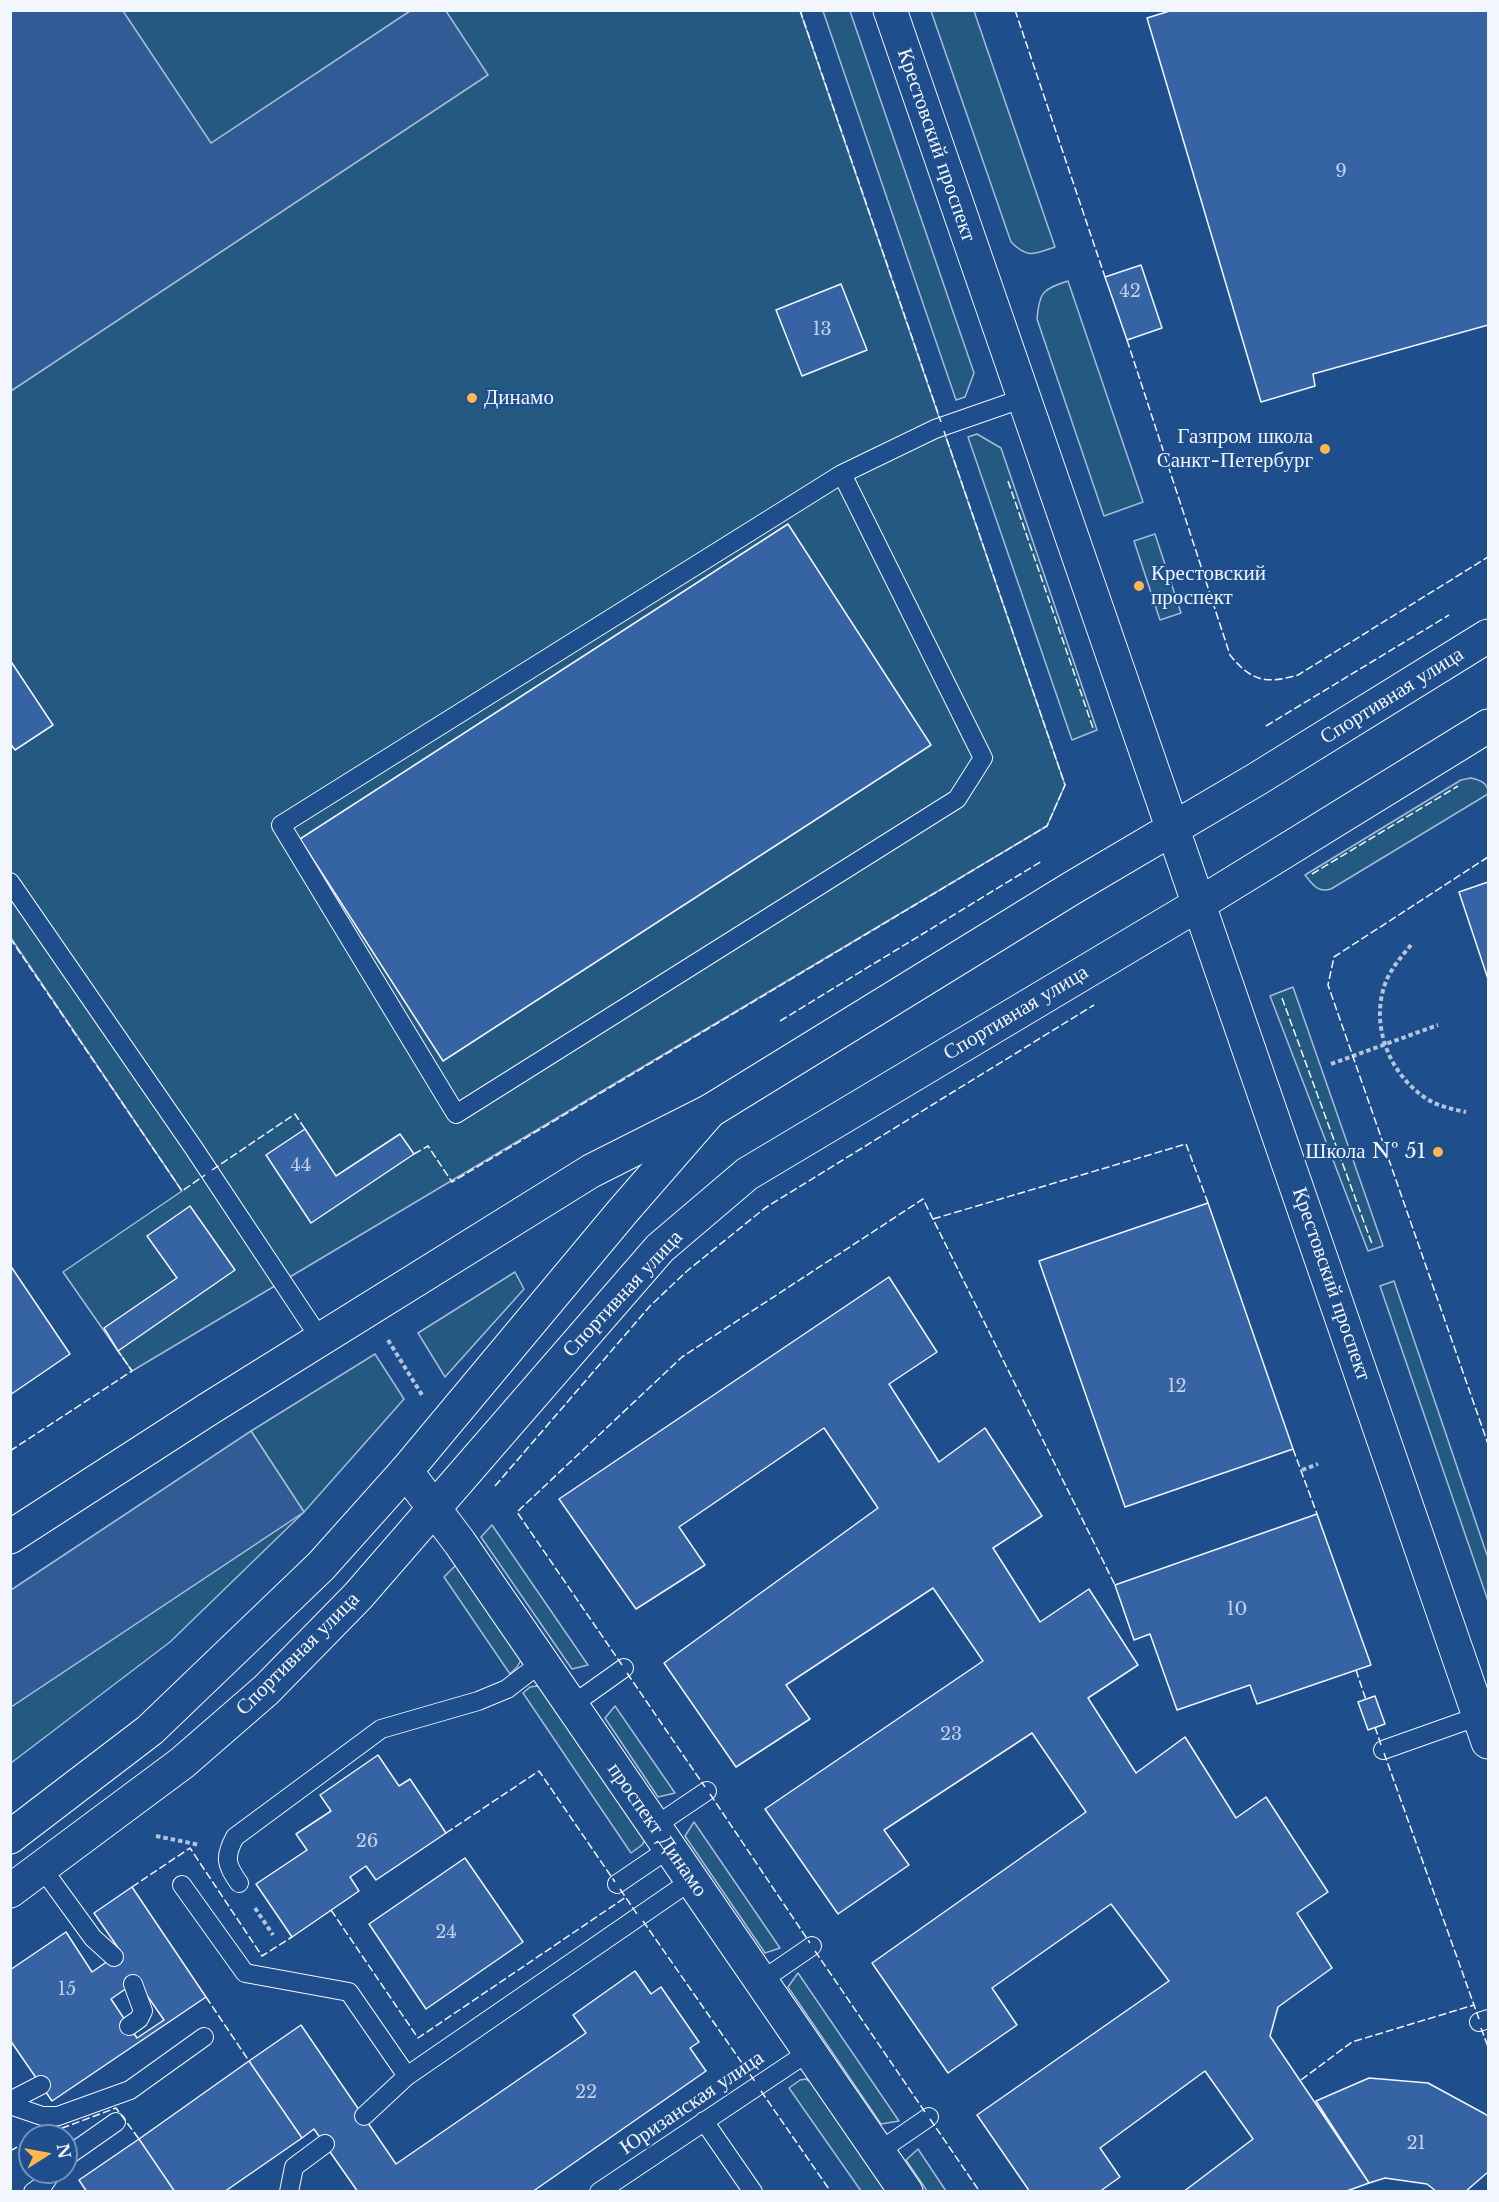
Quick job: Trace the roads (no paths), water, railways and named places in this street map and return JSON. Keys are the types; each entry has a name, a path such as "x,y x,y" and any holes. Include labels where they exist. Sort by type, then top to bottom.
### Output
{"street":[{"name":"Крестовский проспект","path":"890,10 1484,1729"},
{"name":"Спортивная улица","path":"10,1537 210,1408 591,1171 710,1111 1488,636"},
{"name":"Спортивная улица","path":"10,1891 182,1763 266,1690 358,1596 660,1248 747,1174 1198,904 1488,726"},
{"name":"Спортивная улица","path":"10,1837 150,1730 321,1566 406,1471 623,1211 710,1111"},
{"name":"проспект Динамо","path":"406,1471 435,1508 572,1705 906,2192"}],"lane":[{"path":"842,474 983,758 957,800 456,1114 281,825 842,474 935,429 1024,398"},
{"path":"10,882 193,1147 321,1340"},
{"path":"239,1883 229,1868 228,1851 235,1837 381,1729 488,1697 507,1689 542,1662"},
{"path":"572,1705 624,1668"},
{"path":"1383,1750 1484,1729"},
{"path":"617,1884 707,1791"},
{"path":"42,1868 93,1938 114,1957"},
{"path":"364,2116 407,2076 692,1880"},
{"path":"182,1885 245,1973 350,1992 407,2076"},
{"path":"761,1981 812,1946"},
{"path":"129,2026 139,2019 143,2011 133,1984"},
{"path":"10,2103 42,2116 58,2116 130,2090 204,2037"},
{"name":"Юризанская улица","path":"599,2192 810,2051"},
{"path":"10,2103 41,2085"},
{"path":"878,2152 929,2117"},
{"path":"704,2121 753,2192"},
{"path":"78,2149 116,2122"},
{"path":"289,2192 294,2167 325,2144"}],"place":[{"name":"Динамо","path":"472,398"},
{"name":"Газпром школа Санкт-Петербург","path":"1325,449"},
{"name":"Крестовский проспект","path":"1139,586"},
{"name":"Школа № 51","path":"1438,1152"}]}
